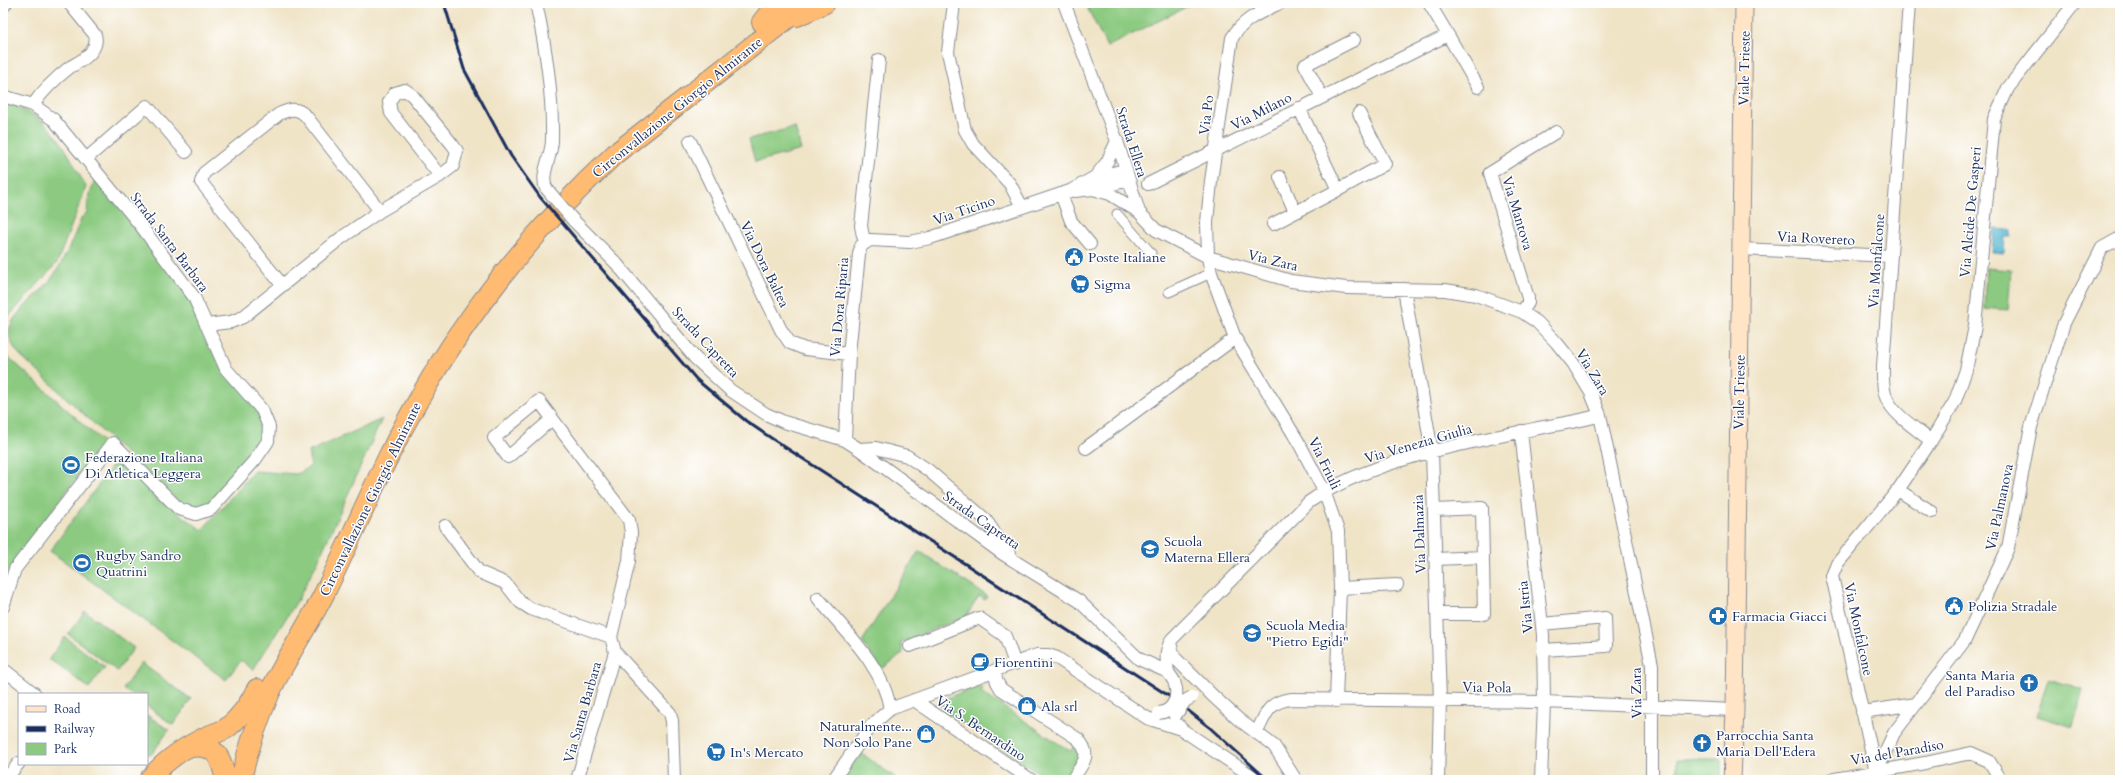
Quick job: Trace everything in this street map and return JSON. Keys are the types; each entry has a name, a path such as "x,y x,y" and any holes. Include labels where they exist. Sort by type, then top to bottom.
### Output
{"highway":[{"path":"770,24 777,3"},
{"name":"Circonvallazione Giorgio Almirante","path":"241,780 259,720 270,692 315,612 388,455 419,398 469,321 512,264 587,181 615,154 770,24 788,3"},
{"name":"Circonvallazione Giorgio Almirante","path":"229,780 235,753 257,689 325,567 373,459 397,412 425,365 488,279 563,189 588,163 770,24 807,3"},
{"path":"770,24 825,3"},
{"path":"149,780 159,768 176,755 191,747 202,738 226,728 235,721 248,705 257,689"},
{"path":"191,747 209,748 219,756 226,780"}],"main road":[{"name":"Viale Trieste","path":"1732,780 1735,710 1744,3"}],"street":[{"path":"3,7 6,3"},
{"path":"33,105 46,87 69,68 90,54 95,46 95,35 69,3"},
{"name":"Strada Capretta","path":"536,3 547,50 552,141 544,178 546,188 573,220 616,263 695,358 730,390 766,414 784,422 845,440 859,449 1012,559 1079,601 1138,659 1168,672"},
{"path":"954,3 948,52 965,130 973,144 1010,184 1022,207"},
{"name":"Strada Ellera","path":"1064,3 1117,141 1139,212 1162,235 1208,257"},
{"name":"Via Po","path":"1208,257 1207,222 1232,38 1237,29 1248,19 1280,3"},
{"path":"1429,3 1478,87"},
{"name":"Via Monfalcone","path":"1876,772 1832,576 1837,564 1898,490 1931,441 1893,409 1886,397 1883,366 1909,3"},
{"name":"Via Alcide De Gasperi","path":"1931,441 1955,401 1966,370 1975,326 1994,119 2008,88 2075,3"},
{"name":"Via Milano","path":"1148,184 1448,35"},
{"path":"1322,97 1305,65 1354,40"},
{"path":"866,242 861,226 879,60"},
{"path":"206,325 231,322 243,316 340,238 380,211 440,176 453,166 457,158 457,151 412,95 405,90 395,93 389,102 391,114 440,176"},
{"name":"Strada Santa Barbara","path":"3,96 33,105 54,120 86,159 181,278 194,297 226,369 262,410 270,427 268,441 255,460 211,509 201,513 191,514 179,509 113,443 15,569 3,607"},
{"path":"86,159 147,106 186,152"},
{"path":"1299,108 1338,190"},
{"path":"282,285 201,182 204,173 279,114 294,109 301,111 380,211"},
{"path":"1273,224 1386,164 1359,113"},
{"name":"Via Mantova","path":"1522,312 1528,303 1528,298 1490,173 1556,132"},
{"name":"Via Dora Baltea","path":"690,141 781,330 790,343 805,349 849,354"},
{"path":"1095,177 1107,162 1117,141"},
{"path":"1065,192 1095,177 1127,175"},
{"path":"1065,192 1121,184 1127,175"},
{"path":"1280,177 1295,212"},
{"path":"1093,189 1110,194 1139,212"},
{"path":"1065,192 1071,221 1090,244"},
{"name":"Via Ticino","path":"866,242 877,239 910,242 922,240 1065,192"},
{"path":"1117,214 1151,253"},
{"name":"Via Palmanova","path":"1876,772 1894,733 1965,640 2008,548 2031,427 2064,323 2102,248 2120,238"},
{"name":"Via Dora Riparia","path":"845,440 849,354 859,254 861,246 866,242"},
{"name":"Via Rovereto","path":"1740,249 1891,256"},
{"name":"Via Zara","path":"1208,257 1226,264 1303,283 1346,288 1425,289 1476,294 1522,312 1537,322 1556,342 1572,363 1591,393 1600,415 1652,665 1652,780"},
{"name":"Via Friuli","path":"1208,257 1211,273 1235,338 1299,443 1324,491 1338,531 1340,588 1336,701"},
{"path":"1169,292 1211,273"},
{"name":"Via Dalmazia","path":"1404,289 1432,452 1440,702 1438,780"},
{"path":"1086,448 1235,338"},
{"path":"552,419 508,457 494,438 539,401 629,520 631,533 629,560 611,637 615,652 670,713 672,721 674,780"},
{"name":"Via Venezia Giulia","path":"1170,643 1309,502 1324,491 1382,467 1432,452 1521,431 1600,415"},
{"name":"Via Istria","path":"1521,431 1542,624 1544,702 1541,780"},
{"path":"859,449 876,448 907,456 928,470 986,519 1012,559"},
{"path":"1898,490 1932,512"},
{"path":"1434,510 1482,508 1484,614 1437,614"},
{"path":"445,526 479,572 505,583 520,602 531,609 611,637"},
{"path":"1435,559 1483,558"},
{"path":"1340,588 1397,586"},
{"path":"818,598 877,671 889,699 890,709"},
{"path":"910,646 979,618 1005,636 1015,664"},
{"path":"1542,624 1605,618 1606,646 1543,650"},
{"path":"1170,643 1165,656 1168,672 1174,681 1176,689 1174,716 1181,729"},
{"path":"1170,643 1174,657 1213,696 1238,719 1274,746 1296,780"},
{"name":"Via Santa Barbara","path":"578,780 615,652"},
{"path":"833,780 871,726 890,709 1037,655 1048,655 1057,658 1134,708 1168,721 1174,716 1185,701 1192,697 1202,695 1213,696"},
{"path":"3,669 34,693"},
{"path":"994,671 1001,690 1078,739 1084,746 1086,752 1085,758 1072,780"},
{"name":"Via S. Bernardino","path":"914,700 1031,780"},
{"name":"Via Pola","path":"1257,732 1268,710 1280,700 1544,702 1652,708 1735,710"},
{"path":"1160,717 1174,703"},
{"path":"1862,712 1916,704"},
{"path":"1894,708 1894,733"},
{"path":"1160,717 1181,729 1258,780"},
{"name":"Via del Paradiso","path":"1829,780 1971,753 1989,761 2001,780"},
{"path":"5,780 18,764"}],"green space":[{"path":"1085,3 1194,3 1107,47"},
{"path":"3,101 34,116 55,134 63,145 86,187 57,263 3,323"},
{"path":"795,127 801,150 755,162 749,139"},
{"path":"97,173 181,278 221,360 262,410 268,441 211,509 191,514 18,353 11,341 9,331 13,321 22,309 54,275 71,243 82,217 87,213 88,200"},
{"path":"1986,268 2011,270 2008,310 1984,308"},
{"path":"3,352 103,442 7,572 3,581"},
{"path":"382,419 317,563 297,601 253,670 241,660 226,680 50,551 118,458 138,473 158,498 202,530 254,471 297,474 311,466 308,452"},
{"path":"919,551 987,596 985,600 979,596 964,620 961,618 901,643 903,653 882,669 862,642"},
{"path":"85,611 134,648 117,671 68,634"},
{"path":"65,637 105,667 89,688 49,659"},
{"path":"141,663 191,699 173,725 148,707 148,693 129,693 123,689"},
{"path":"2048,679 2083,689 2073,727 2037,716"},
{"path":"978,686 983,688 981,692 1070,751 1074,746 1077,748 1079,759 1066,780 1050,780 949,714 944,717 941,706 944,699"},
{"path":"148,716 169,730 151,755 148,754"},
{"path":"861,753 896,778 895,780 841,780"},
{"path":"1677,759 1721,759 1721,780 1677,780"}],"water":[{"path":"1994,229 2011,230 2011,237 2005,237 2004,253 1992,252"}],"railway":[{"path":"444,3 464,69 511,156 540,197 697,380 746,421 774,440 1172,698 1209,727 1268,780"}],"place":[{"name":"Poste Italiane","path":"1074,257"},
{"name":"Sigma","path":"1080,284"},
{"name":"Federazione Italiana Di Atletica Leggera","path":"71,465"},
{"name":"Scuola Materna Ellera","path":"1150,549"},
{"name":"Rugby Sandro Quatrini","path":"82,563"},
{"name":"Polizia Stradale","path":"1954,606"},
{"name":"Farmacia Giacci","path":"1718,616"},
{"name":"Scuola Media \"Pietro Egidi\"","path":"1252,633"},
{"name":"Fiorentini","path":"980,662"},
{"name":"Santa Maria del Paradiso","path":"2029,683"},
{"name":"Ala srl","path":"1027,706"},
{"name":"Naturalmente... Non Solo Pane","path":"926,734"},
{"name":"Parrocchia Santa Maria Dell'Edera","path":"1702,743"},
{"name":"In's Mercato","path":"716,752"}]}
